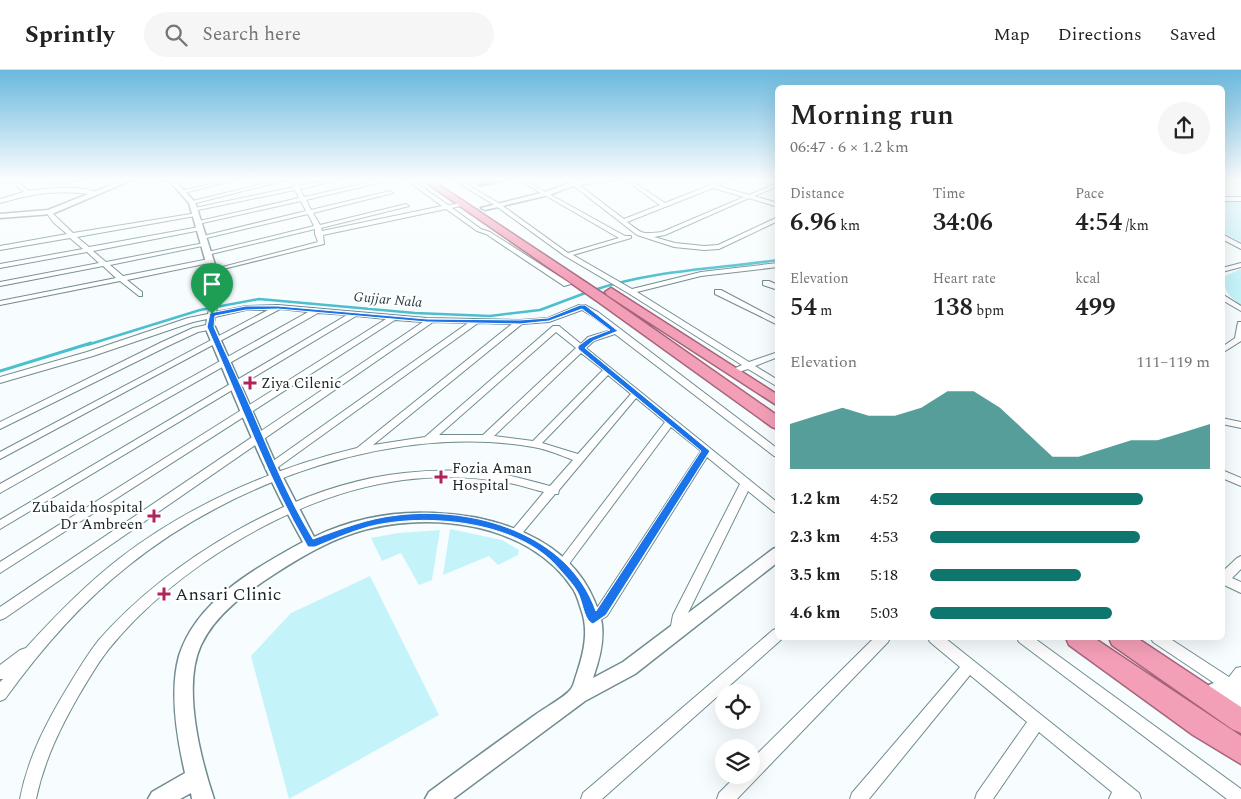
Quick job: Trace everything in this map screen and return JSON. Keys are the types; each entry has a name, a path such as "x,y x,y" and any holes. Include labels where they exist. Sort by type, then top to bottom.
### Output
{"highway":[{"path":"475,213 571,282 602,298 775,422"},
{"path":"492,213 775,400"},
{"path":"1080,640 1202,726 1241,750"},
{"path":"1123,640 1241,721"}],"street":[{"path":"0,216 37,213"},
{"path":"50,213 55,221 71,236 139,294"},
{"path":"193,213 214,274 206,280"},
{"path":"199,227 225,213"},
{"path":"0,284 104,264 233,213"},
{"path":"199,227 249,213"},
{"path":"0,266 199,227 301,213"},
{"path":"213,271 322,243 318,234 318,226 309,213"},
{"path":"0,248 71,236 199,227 318,226 375,213"},
{"path":"318,234 417,213"},
{"path":"455,213 479,230 488,233 571,282"},
{"path":"509,213 567,255 631,291 775,382"},
{"path":"580,213 624,238"},
{"path":"611,213 642,235 687,247 719,247 775,220"},
{"path":"622,222 644,213"},
{"path":"567,255 624,238 663,234 712,213"},
{"path":"1225,238 1240,247"},
{"path":"1225,268 1238,265 1241,261"},
{"path":"0,303 209,262"},
{"path":"631,291 701,274 775,265"},
{"path":"766,282 775,286"},
{"path":"718,292 775,321"},
{"path":"1225,298 1241,309"},
{"path":"214,302 212,318 217,341 248,410 273,473 289,507 311,544"},
{"path":"0,456 278,307"},
{"path":"0,380 246,308 278,307 430,321 520,322 549,320 582,307 775,452"},
{"path":"0,489 315,310"},
{"path":"0,525 353,315"},
{"path":"0,426 196,330 212,318"},
{"path":"0,568 392,318"},
{"path":"0,614 430,321"},
{"path":"0,694 40,643 104,579 144,547 273,473 475,322"},
{"path":"359,450 520,322"},
{"path":"1225,349 1240,339 1241,324"},
{"path":"427,440 556,328 775,507"},
{"path":"484,438 591,339 615,331"},
{"path":"733,371 775,355"},
{"path":"535,444 608,370"},
{"path":"515,534 582,459 636,393"},
{"path":"562,565 670,421"},
{"path":"1225,422 1241,425"},
{"path":"273,473 359,450 427,440 484,438 535,444 582,459"},
{"path":"593,619 602,612 706,451"},
{"path":"28,799 54,723 96,656 147,601 198,560 248,528 289,507 332,492 375,481 450,472 492,474 554,490"},
{"path":"1225,474 1241,482"},
{"path":"677,631 680,615 746,484"},
{"path":"203,799 196,779 189,742 185,685 189,656 204,625 235,592 311,544 367,524 422,517 488,524 515,534 541,548 562,565 584,593 593,619 591,656 578,695"},
{"path":"437,799 578,695 630,668 775,555"},
{"path":"1225,576 1241,560"},
{"path":"1225,579 1241,588"},
{"path":"589,799 775,637"},
{"path":"760,763 881,640"},
{"path":"936,640 1037,721 1124,796"},
{"path":"1027,640 1241,799"},
{"path":"1138,640 1231,691"},
{"path":"1161,640 1231,691 1241,706"},
{"path":"0,672 40,643"},
{"path":"858,799 969,666"},
{"path":"1231,691 1241,673"},
{"path":"983,799 1037,721"},
{"path":"1202,726 1241,755"},
{"path":"159,799 196,779"},
{"path":"725,799 739,784"}],"shaded area":[{"path":"1225,213 1241,213 1241,242 1225,233"},
{"path":"1241,269 1241,305 1228,293 1225,285 1225,276"},
{"path":"450,529 502,540 519,550 518,555 498,565 489,556 443,575"},
{"path":"440,530 432,580 419,585 401,553 382,561 371,538 398,533"},
{"path":"370,576 439,715 289,799 251,656 291,613"}],"waterway":[{"name":"Gujjar Nala","path":"594,290 617,283 662,274 775,260"},
{"name":"Gujjar Nala","path":"87,345 200,310 259,299 415,313 490,316 540,310 588,292"},
{"name":"Gujjar Nala","path":"0,371 91,343"}],"place":[{"name":"Ziya Cilenic","path":"250,383"},
{"name":"Fozia Aman Hospital","path":"441,477"},
{"name":"Zubaida hospital Dr Ambreen","path":"154,516"},
{"name":"Ansari Clinic","path":"164,594"}],"route":[{"path":"278,307 427,320 520,322 549,320 578,307 587,308 615,331 591,339 581,348 706,451 602,612 593,619 584,593 562,565 541,548 515,534 488,524 430,516 398,518 367,524 311,544 289,507 270,468 248,410 210,327 212,314 246,308 278,307"}]}
